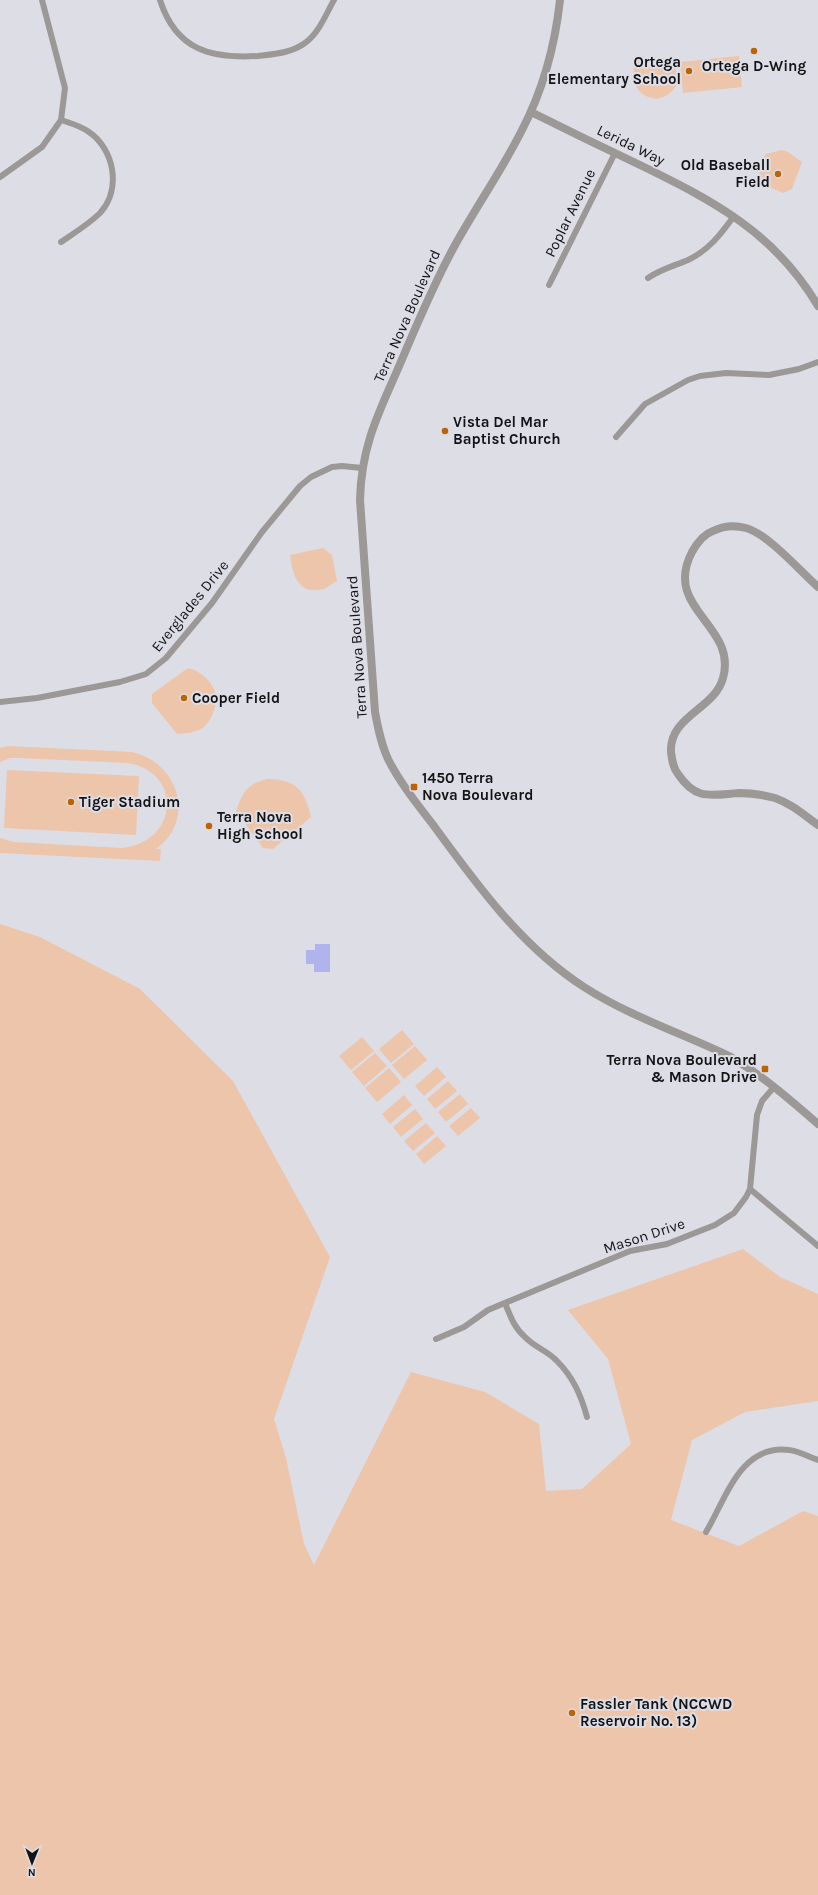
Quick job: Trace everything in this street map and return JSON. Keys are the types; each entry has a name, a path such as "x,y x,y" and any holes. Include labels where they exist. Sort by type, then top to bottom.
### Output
{"street":[{"path":"0,177 42,147 61,120 65,88 42,0"},
{"path":"160,0 168,20 184,39 199,49 215,56 237,57 275,54 298,47 306,42 316,30 334,0"},
{"name":"Terra Nova Boulevard","path":"560,0 548,62 531,112 513,148 454,247 436,282 376,419 366,446 362,468 360,505 375,712 382,745 388,759 404,786 489,900 537,950 566,975 616,1006 729,1056 774,1087 818,1124"},
{"name":"Lerida Way","path":"531,112 693,191 734,216 762,237 786,261 818,306"},
{"path":"61,120 88,132 102,145 111,163 113,183 111,193 101,212 61,242"},
{"name":"Poplar Avenue","path":"549,285 615,153"},
{"path":"648,278 663,269 700,253 719,237 734,216"},
{"path":"616,437 645,404 688,380 700,376 726,373 769,375 798,369 818,362"},
{"name":"Everglades Drive","path":"0,702 37,698 120,682 146,674 166,658 212,603 262,532 300,486 311,477 332,468 342,466 362,468"},
{"path":"818,587 768,541 746,528 734,526 723,527 712,531 702,538 689,558 685,579 686,589 695,608 722,644 725,658 723,678 719,688 708,701 675,731 671,748 673,764 676,772 692,790 698,794 707,796 742,793 774,798 794,806 818,825"},
{"name":"Mason Drive","path":"436,1340 464,1327 480,1314 505,1303 630,1251 667,1244 715,1225 734,1213 746,1197 750,1188 757,1114 762,1101 774,1087"},
{"path":"750,1188 818,1246"},
{"path":"505,1303 518,1330 525,1338 558,1361 575,1383 580,1392 588,1417"},
{"path":"706,1532 737,1475 745,1464 754,1457 777,1449 790,1450 818,1460"}],"shaded area":[{"path":"739,56 742,87 683,93 680,62"},
{"path":"671,57 674,59 678,84 670,93 663,97 653,98 644,95 637,88 635,83 634,61"},
{"name":"Old Baseball Field","path":"782,150 788,152 802,162 792,189 783,193 762,184 759,172 760,165 766,154"},
{"path":"323,548 332,555 337,581 327,588 314,590 308,589 302,586 295,576 292,569 290,555"},
{"name":"Cooper Field","path":"188,668 208,679 215,691 215,705 211,717 204,727 194,732 177,734 152,703 152,694"},
{"path":"8,746 132,752 148,758 161,767 171,779 177,793 179,808 176,823 169,837 156,849 161,849 160,861 0,853 0,838 14,842 122,848 141,843 155,833 164,820 167,806 165,791 158,778 145,768 127,763 20,758 10,758 0,762 0,748"},
{"name":"Tiger Stadium","path":"7,770 139,776 136,835 4,828"},
{"path":"267,779 285,781 298,788 306,800 311,817 273,849 263,848 236,811 241,799 250,786"},
{"path":"0,924 40,937 140,989 233,1081 330,1257 274,1419 286,1458 304,1544 314,1565 411,1372 485,1392 539,1424 546,1491 582,1489 631,1444 608,1359 568,1310 743,1249 780,1277 818,1294 818,1401 745,1412 692,1440 671,1520 739,1546 803,1511 818,1516 818,1895 0,1895"},
{"path":"402,1030 414,1044 391,1063 379,1049"},
{"path":"362,1037 374,1051 351,1070 339,1056"},
{"path":"415,1046 427,1060 404,1079 392,1065"},
{"path":"375,1053 387,1066 364,1086 352,1072"},
{"path":"437,1067 446,1077 424,1096 415,1086"},
{"path":"389,1068 401,1082 377,1102 365,1088"},
{"path":"448,1081 457,1091 435,1109 427,1099"},
{"path":"460,1094 468,1104 446,1122 438,1112"},
{"path":"404,1095 412,1105 390,1124 382,1114"},
{"path":"471,1108 480,1118 458,1136 449,1126"},
{"path":"415,1109 423,1119 401,1137 393,1127"},
{"path":"426,1123 435,1133 413,1151 404,1141"},
{"path":"437,1136 446,1146 424,1164 416,1154"}],"water":[{"path":"315,944 330,944 330,972 314,972 314,964 306,964 306,950 315,950"}],"place":[{"name":"Ortega D-Wing","path":"754,51"},
{"name":"Ortega Elementary School","path":"689,71"},
{"name":"Old Baseball Field","path":"778,174"},
{"name":"Vista Del Mar Baptist Church","path":"445,431"},
{"name":"Cooper Field","path":"184,698"},
{"name":"1450 Terra Nova Boulevard","path":"414,787"},
{"name":"Tiger Stadium","path":"71,802"},
{"name":"Terra Nova High School","path":"209,826"},
{"name":"Terra Nova Boulevard & Mason Drive","path":"765,1069"},
{"name":"Fassler Tank (NCCWD Reservoir No. 13)","path":"572,1713"}]}
